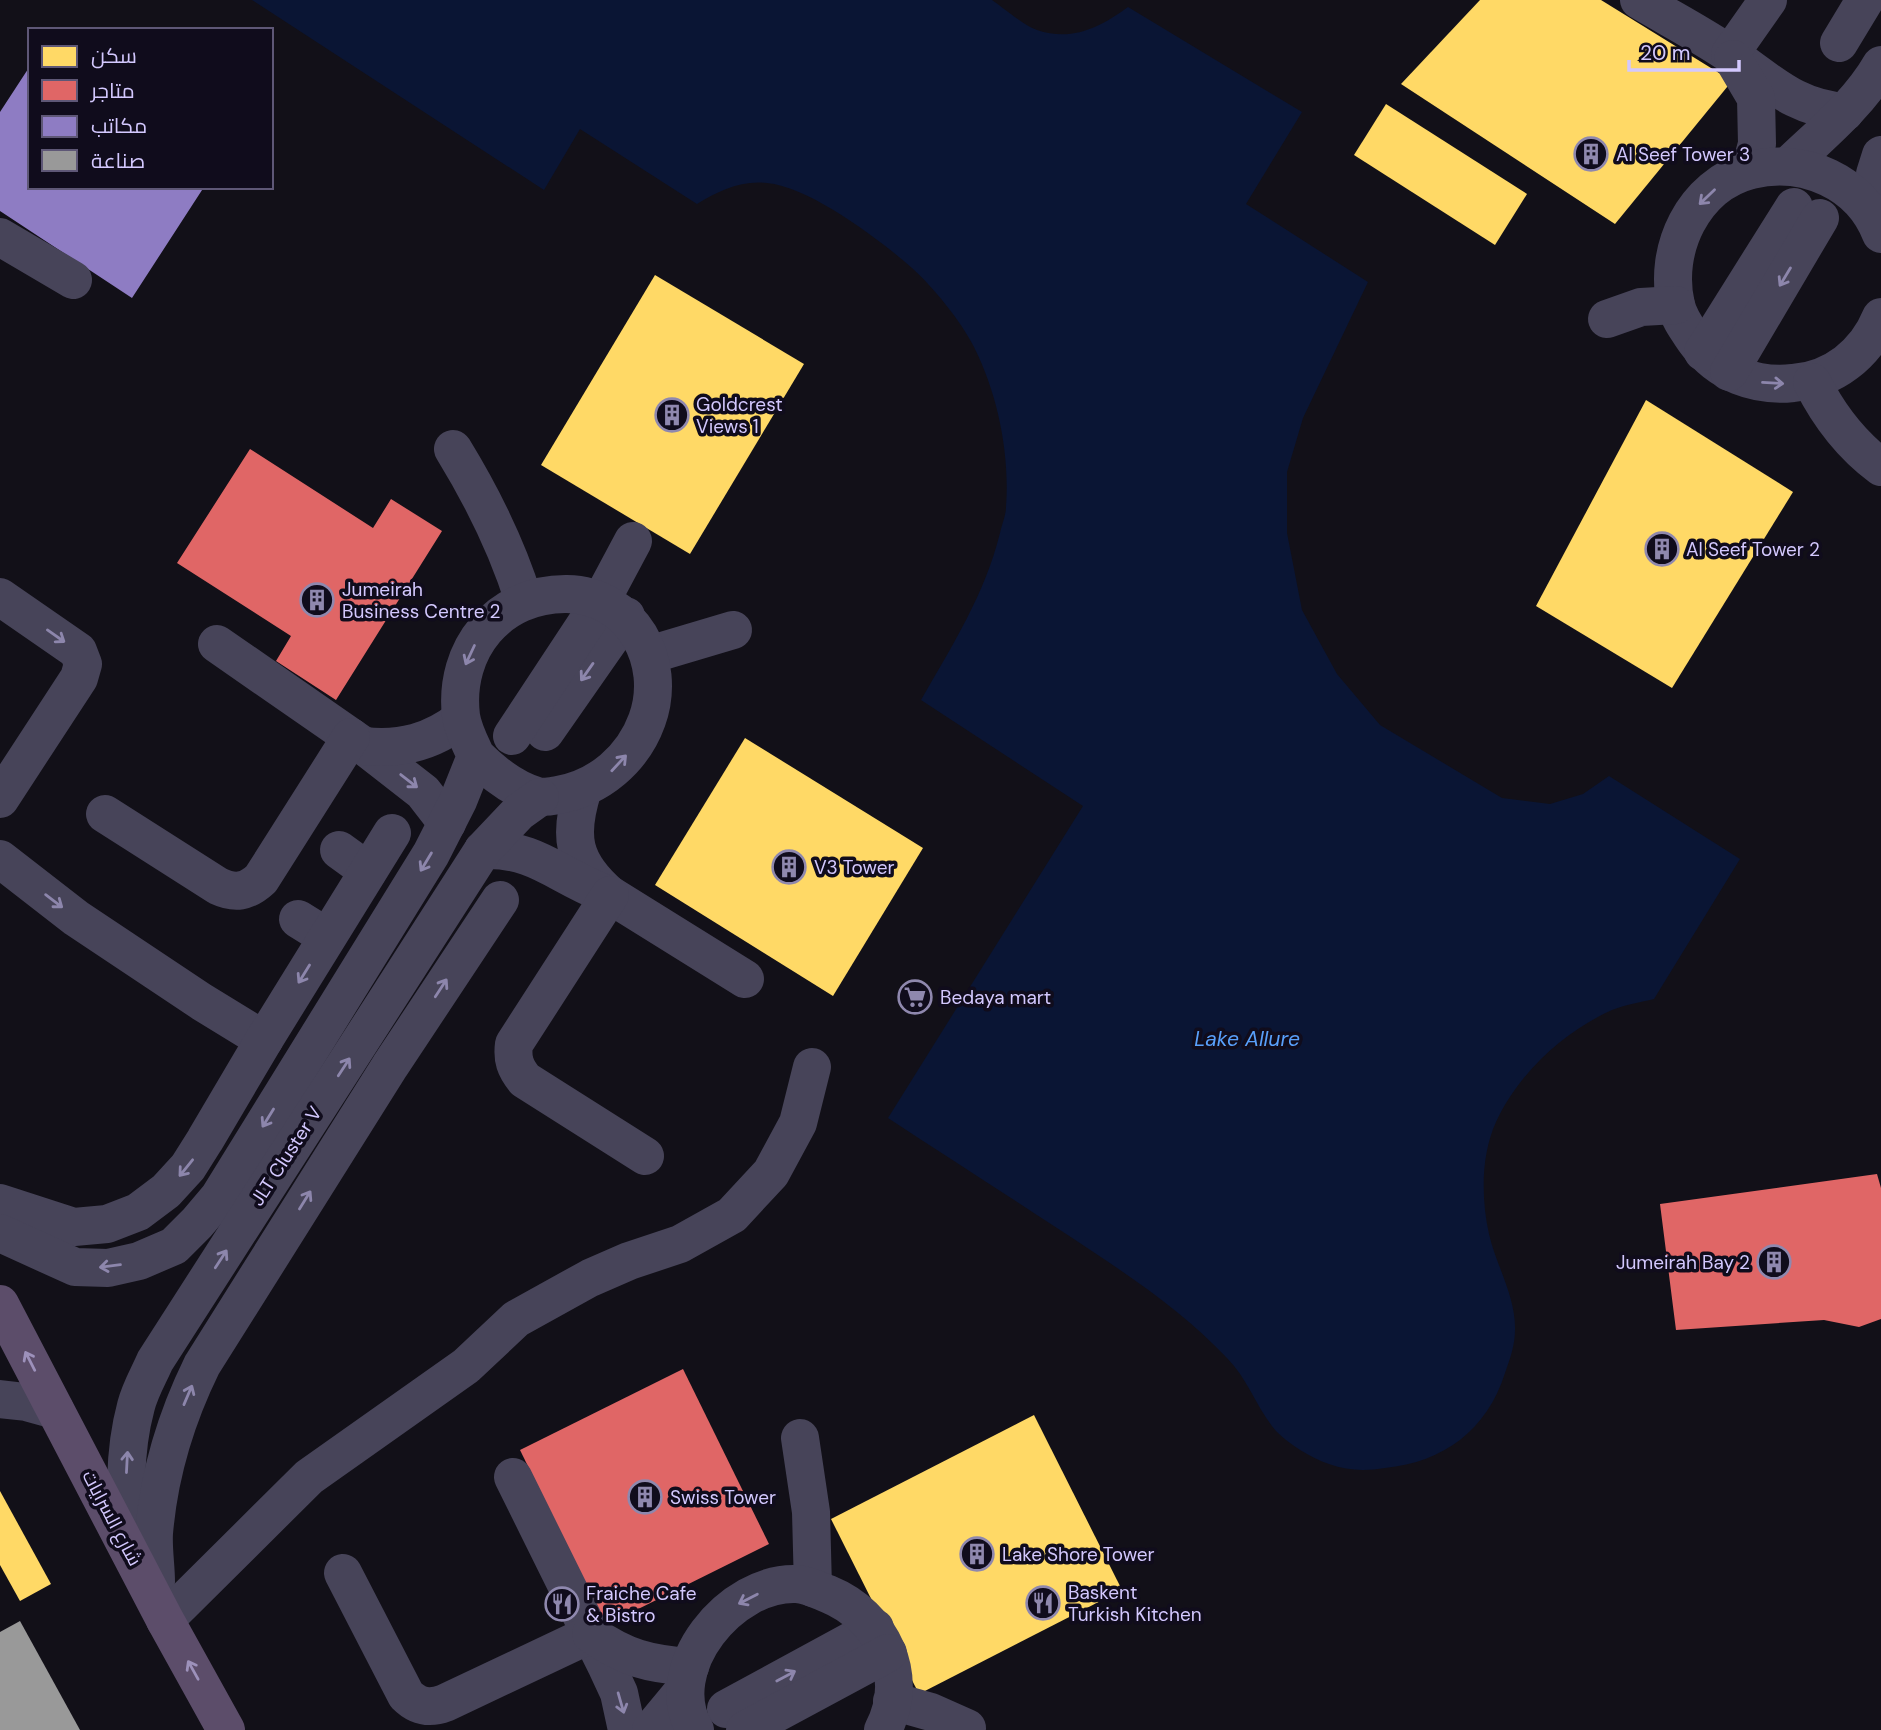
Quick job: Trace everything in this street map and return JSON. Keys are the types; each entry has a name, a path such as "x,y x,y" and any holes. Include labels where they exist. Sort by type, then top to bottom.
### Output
{"main road":[{"name":"شارع السرايات","path":"0,1304 161,1613 226,1730"}],"lane":[{"path":"1639,0 1730,54 1800,103 1822,110 1845,112"},
{"path":"1730,54 1768,0"},
{"path":"1839,43 1865,0"},
{"path":"1730,54 1756,98 1757,144 1750,170"},
{"path":"1787,166 1845,112 1881,65"},
{"path":"1879,224 1875,174 1881,155"},
{"path":"1879,224 1859,198 1838,181 1814,170 1787,166 1750,170 1719,186 1695,208 1679,238 1672,272 1676,305 1683,323 1716,362 1770,385 1812,382 1847,364 1874,334 1881,317"},
{"path":"1716,362 1807,212"},
{"path":"0,237 74,281"},
{"path":"1607,318 1641,307 1676,305"},
{"path":"1812,382 1825,409 1843,434 1881,467"},
{"path":"453,449 495,522 524,601"},
{"path":"522,743 614,609 640,545"},
{"path":"540,797 504,780 476,756 461,719 460,690 466,661 480,636 500,615 524,601 550,594 576,594 614,609"},
{"path":"0,597 78,650 83,664 79,678 0,799"},
{"name":"JLT Cluster V","path":"131,1555 125,1504 127,1454 136,1404 155,1361 483,850 519,813 540,797 583,789 611,772 633,749 648,719 653,687 649,655 638,631 614,609"},
{"path":"649,655 733,630"},
{"path":"217,644 358,742 423,792 447,823"},
{"path":"358,742 381,748 414,744 447,730 461,719"},
{"path":"105,814 218,886 228,891 240,891 252,887 261,879 358,742"},
{"name":"JLT Cluster V","path":"0,1233 75,1266 108,1268 139,1261 174,1246 197,1223 219,1197 414,883 447,823 476,756"},
{"path":"583,789 574,825 575,845 580,863 591,879 610,895 745,979"},
{"path":"0,1203 74,1227 107,1224 138,1212 166,1191 188,1167 264,1040 313,928 354,861 392,833"},
{"path":"483,850 513,851 527,855 610,895"},
{"path":"0,859 76,918 264,1040"},
{"path":"610,895 514,1044 512,1057 516,1069 525,1080 645,1156"},
{"path":"161,1613 154,1535 164,1465 186,1398 220,1334 473,960 500,900"},
{"path":"161,1613 309,1476 466,1366 516,1319 590,1278 629,1261 680,1244 732,1215 771,1173 798,1123 812,1067"},
{"path":"0,1399 26,1402 55,1410"},
{"path":"800,1438 811,1512 813,1588"},
{"path":"513,1477 619,1693 626,1730"},
{"path":"343,1573 406,1695 424,1706 444,1703 591,1634"},
{"path":"695,1730 691,1724 688,1678 692,1657 710,1628 734,1606 765,1590 796,1584 838,1598 858,1611 882,1641 893,1676 888,1715 931,1712 967,1728"},
{"path":"591,1634 613,1649 688,1678"},
{"path":"735,1719 882,1641"},
{"path":"651,1730 688,1678"}],"water":[{"name":"Lake Allure","path":"252,0 992,0 1032,28 1062,34 1097,26 1128,7 1302,112 1246,204 1368,282 1303,418 1287,472 1287,533 1302,610 1337,674 1380,725 1502,798 1550,804 1583,794 1609,776 1740,859 1654,999 1612,1010 1560,1042 1517,1087 1496,1122 1485,1162 1485,1206 1492,1246 1512,1305 1515,1336 1497,1393 1475,1427 1460,1440 1426,1459 1378,1469 1343,1468 1308,1455 1276,1431 1234,1366 1208,1339 1167,1304 1102,1257 888,1118 1083,806 921,700 956,640 986,577 1005,516 1007,487 1001,425 990,385 974,347 937,294 912,268 881,243 843,216 803,194 767,183 748,183 722,191 697,204 580,129 544,190"}],"building: سكن":[{"name":"Al Seef Tower 3","path":"1480,0 1601,0 1732,81 1615,224 1401,84"},
{"path":"1386,104 1527,194 1495,245 1354,155"},
{"name":"Goldcrest Views 1","path":"655,275 804,364 690,554 541,465"},
{"name":"Al Seef Tower 2","path":"1646,400 1793,492 1672,688 1536,606"},
{"name":"V3 Tower","path":"745,738 923,848 833,996 655,885"},
{"name":"Lake Shore Tower","path":"1034,1415 1122,1590 919,1694 831,1519"},
{"path":"0,1491 51,1584 20,1601 0,1565"}],"building: متاجر":[{"name":"Jumeirah Business Centre 2","path":"250,449 373,528 391,499 442,531 336,700 276,661 291,636 177,563"},
{"name":"Jumeirah Bay 2","path":"1877,1174 1881,1188 1881,1319 1859,1327 1824,1320 1676,1330 1660,1204"},
{"name":"Swiss Tower","path":"683,1369 769,1544 606,1625 520,1450"}],"building: مكاتب":[{"path":"28,69 28,189 203,189 132,298 0,211 0,112"}],"building: صناعة":[{"path":"20,1621 80,1730 0,1730 0,1632"}],"place":[{"name":"Al Seef Tower 3","path":"1591,154"},
{"name":"Goldcrest Views 1","path":"672,415"},
{"name":"Al Seef Tower 2","path":"1662,549"},
{"name":"Jumeirah Business Centre 2","path":"317,600"},
{"name":"V3 Tower","path":"789,867"},
{"name":"Bedaya mart","path":"915,997"},
{"name":"Jumeirah Bay 2","path":"1774,1262"},
{"name":"Swiss Tower","path":"645,1497"},
{"name":"Lake Shore Tower","path":"977,1554"},
{"name":"Baskent Turkish Kitchen","path":"1043,1603"},
{"name":"Fraiche Cafe & Bistro","path":"562,1604"}]}
